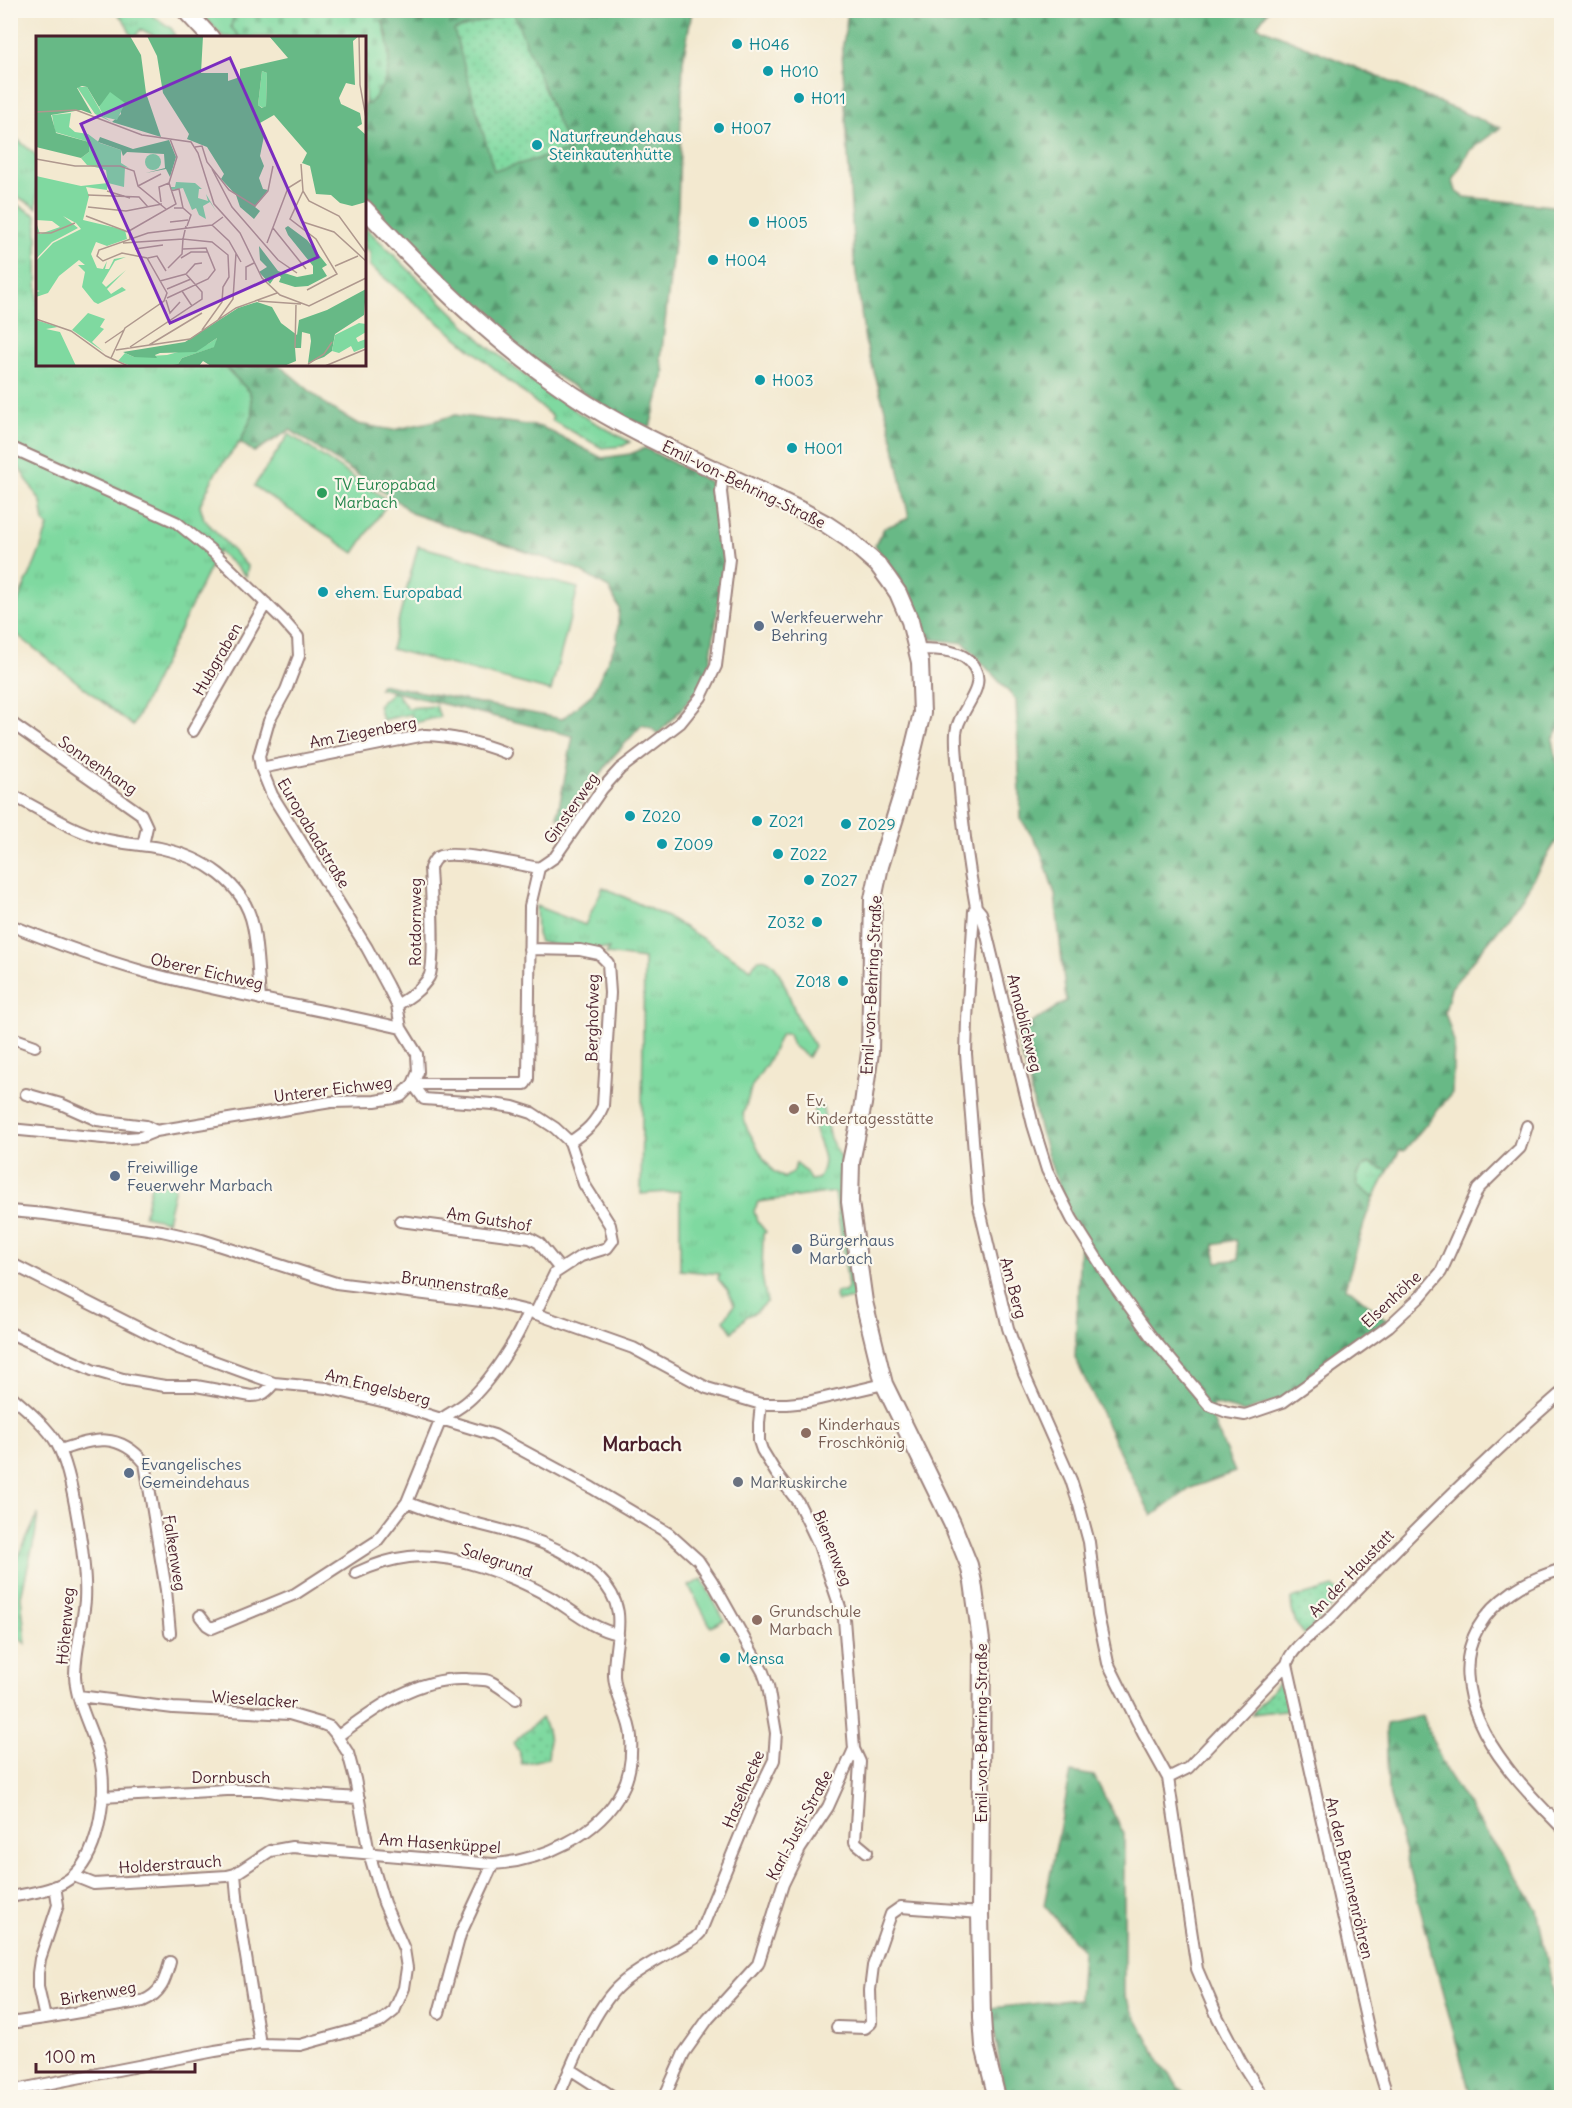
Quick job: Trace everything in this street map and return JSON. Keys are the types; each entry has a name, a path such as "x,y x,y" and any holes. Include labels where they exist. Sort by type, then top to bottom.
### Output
{"main road":[{"path":"185,10 209,36"},
{"name":"Emil-von-Behring-Straße","path":"366,210 462,308 561,387 617,421 826,524 878,566 898,593 910,621 917,649 922,713 873,899 870,1052 863,1104 851,1162 849,1187 853,1232 864,1302 884,1384 952,1522 969,1565 973,1582 982,1648 980,1913 984,2046 997,2097"}],"street":[{"name":"Europabadstraße","path":"10,447 176,522 213,552 266,603 297,637 299,656 286,690 268,721 259,756 261,768 272,795 367,948 397,1005 401,1028"},
{"name":"Ginsterweg","path":"539,868 555,857 602,789 620,769 680,723 701,697 716,666 729,559 721,492 723,473"},
{"name":"Hubgraben","path":"193,731 266,603"},
{"name":"Annablickweg","path":"917,649 940,650 960,655 977,671 977,687 962,713 956,733 963,833 976,907 981,913 985,927 1047,1170 1072,1219 1111,1281 1150,1335 1209,1405"},
{"name":"Sonnenhang","path":"10,722 141,814 147,827 143,845"},
{"name":"Am Ziegenberg","path":"261,768 425,735 452,736 478,742 506,753"},
{"path":"10,794 75,828 101,838 162,848 205,864 221,875 240,896 248,910 253,927 260,999"},
{"name":"Rotdornweg","path":"397,1005 418,992 430,975 432,949 430,868 437,857 449,854 539,868"},
{"path":"412,1084 525,1084 528,1079 530,906 539,868"},
{"name":"Am Berg","path":"976,907 966,1054 979,1212 1011,1337 1024,1374 1071,1480 1079,1505 1089,1542 1098,1615 1108,1663 1168,1778"},
{"name":"Oberer Eichweg","path":"10,925 107,961 155,974 260,999 401,1028"},
{"name":"Berghofweg","path":"530,949 580,950 599,954 608,963 610,993 603,1106 598,1118 585,1132 570,1142"},
{"name":"Unterer Eichweg","path":"10,1129 113,1139 141,1137 156,1131 331,1102 394,1098 401,1096 412,1084 418,1072 417,1054 401,1028"},
{"path":"10,1037 35,1046"},
{"path":"412,1084 424,1099 493,1104 532,1113 555,1128 570,1142 584,1184 610,1225 613,1240 607,1248 580,1256 561,1269"},
{"name":"Unterer Eichweg","path":"26,1094 61,1104 96,1120 146,1126 156,1131"},
{"name":"Elsenhöhe","path":"1209,1405 1227,1412 1245,1415 1283,1402 1389,1326 1420,1297 1440,1272 1478,1189 1520,1148 1527,1126"},
{"name":"Brunnenstraße","path":"10,1211 162,1231 202,1240 336,1283 489,1302 531,1313 633,1348 707,1388 761,1404 796,1404 884,1384"},
{"name":"Am Gutshof","path":"400,1221 530,1238 539,1243 561,1269"},
{"name":"Am Engelsberg","path":"10,1263 178,1348 274,1383 327,1388 390,1403 441,1419 469,1400 495,1370 555,1273 561,1269"},
{"path":"10,1333 92,1370 123,1379 165,1386 196,1386 251,1396 259,1396 268,1391 274,1383"},
{"name":"An der Haustatt","path":"1168,1778 1188,1768 1287,1664 1293,1653 1428,1516 1508,1438 1562,1392"},
{"name":"Höhenweg","path":"10,1395 52,1436 60,1450 75,1505 85,1598 75,1679 102,1768 102,1797 100,1814 90,1849 74,1876"},
{"name":"Bienenweg","path":"761,1404 759,1441 762,1450 798,1502 807,1520 819,1545 844,1618 854,1749 860,1762 855,1842 867,1852"},
{"path":"200,1616 212,1628 295,1594 377,1541 407,1502 441,1419"},
{"name":"Haselhecke","path":"441,1419 494,1435 592,1488 668,1533 698,1560 712,1581 763,1672 768,1686 776,1733 774,1760 754,1801 700,1933 616,1989 585,2038 558,2097"},
{"name":"Falkenweg","path":"60,1450 92,1440 107,1440 130,1449 145,1463 166,1590 170,1633"},
{"name":"Am Hasenküppel","path":"10,2091 260,2044 300,2045 380,2022 394,2012 406,1978 405,1958 404,1948 376,1879 369,1853 493,1864 528,1858 564,1845 601,1818 622,1791 631,1767 631,1735 614,1679 620,1622 618,1611 608,1589 600,1579 571,1555 551,1545 479,1523 431,1512 407,1502"},
{"name":"Salegrund","path":"356,1573 382,1562 411,1556 443,1558 468,1563 526,1585 604,1631 618,1634"},
{"path":"1562,1569 1526,1583 1511,1592 1490,1610 1471,1641 1467,1656 1467,1674 1476,1712 1495,1750 1528,1793 1562,1828"},
{"name":"An den Brunnenröhren","path":"1287,1664 1373,2050 1388,2097"},
{"path":"369,1853 348,1753 338,1736 371,1711 399,1695 425,1685 453,1679 488,1680 516,1699"},
{"name":"Wieselacker","path":"79,1696 173,1708 289,1714 330,1727 338,1736"},
{"name":"Karl-Justi-Straße","path":"664,2097 684,2053 708,2019 758,1964 783,1884 800,1849 828,1807 854,1749"},
{"path":"1168,1778 1197,1969 1240,2062 1264,2097"},
{"name":"Dornbusch","path":"102,1797 262,1790 359,1798"},
{"name":"Holderstrauch","path":"74,1876 94,1884 227,1876 235,1874 270,1851 292,1847 369,1853"},
{"path":"439,2013 460,1935 493,1864"},
{"path":"235,1874 238,1907 260,2044"},
{"path":"10,1897 55,1886 74,1876"},
{"name":"Birkenweg","path":"45,2018 38,1987 38,1973 40,1959 58,1905 55,1886"},
{"path":"837,2027 865,2028 871,2023 870,1990 873,1966 894,1910 901,1907 980,1913"},
{"name":"Birkenweg","path":"10,2023 151,1998 159,1992 164,1983 170,1962"},
{"path":"570,2069 615,2097"}],"green space":[{"path":"436,10 692,11 683,61 678,206 661,359 665,372 650,427 625,418 524,356 414,255 366,200 366,104 369,104 388,37 382,20 395,11 408,11 421,22"},
{"path":"114,11 146,11 172,29 175,36 154,36 141,29 136,36 132,36 124,20"},
{"path":"199,11 235,11 231,27 239,36 222,36"},
{"path":"235,11 395,11 382,20 388,43 389,64 383,84 369,104 366,104 366,36 239,36 231,27"},
{"path":"848,11 1268,11 1257,26 1500,128 1469,151 1453,181 1456,191 1465,197 1561,207 1562,725 1553,739 1561,785 1561,834 1509,916 1451,988 1445,1012 1454,1042 1452,1093 1404,1151 1400,1150 1388,1171 1370,1163 1361,1169 1358,1175 1357,1185 1374,1198 1345,1288 1351,1290 1388,1321 1282,1399 1244,1412 1214,1404 1210,1414 1235,1472 1191,1488 1152,1516 1075,1358 1080,1240 1038,1125 1016,1033 1066,1001 1055,894 1040,849 1021,819 1016,700 964,643 930,639 907,593 875,545 884,528 909,518 889,423 865,341 854,258 842,51","holes":["1236,1240 1239,1259 1217,1262 1214,1244"]},
{"path":"513,12 569,150 494,171 454,30"},
{"path":"11,134 36,155 36,207 11,193"},
{"path":"11,201 36,215 36,366 224,366 250,392 253,415 240,442 216,472 200,505 204,519 248,567 246,576 218,551 133,726 11,630 16,605 37,558 48,526 44,522 41,502 11,458"},
{"path":"366,228 487,346 536,384 585,417 630,442 623,446 602,448 551,420 553,417 370,266 370,253 366,249"},
{"path":"224,366 280,366 329,407 358,424 393,430 455,415 542,427 602,458 630,454 645,448 710,482 715,496 725,558 710,662 697,692 658,734 642,725 611,759 570,820 557,817 573,736 379,688 381,684 562,719 592,694 617,641 619,608 609,588 574,568 411,513 397,501 290,430 254,452 240,442 253,415 250,392"},
{"name":"TV Europabad Marbach","path":"289,434 389,501 354,553 254,486"},
{"path":"418,546 578,588 551,691 391,649"},
{"path":"392,692 397,693 407,708 436,706 440,717 414,723 411,714 382,720 378,705"},
{"path":"603,887 671,919 751,969 762,958 773,964 777,970 798,1018 814,1046 808,1057 793,1046 789,1034 781,1034 768,1062 752,1086 743,1115 746,1126 773,1171 784,1178 794,1171 796,1163 806,1172 810,1180 818,1179 824,1164 816,1133 814,1106 817,1103 823,1109 830,1138 841,1159 853,1299 837,1301 835,1297 836,1292 845,1292 848,1287 835,1192 758,1202 754,1211 757,1221 766,1232 763,1234 762,1276 767,1302 756,1312 747,1316 732,1332 724,1320 734,1305 728,1291 718,1279 719,1274 680,1270 680,1191 641,1194 644,959 606,954 609,949 540,942 537,934 536,906 585,925"},
{"path":"1370,1163 1388,1171 1374,1198 1357,1185 1359,1171"},
{"path":"152,1181 175,1187 167,1221 144,1216"},
{"path":"38,1514 21,1596 26,1644 11,1632 11,1573"},
{"path":"702,1579 724,1620 711,1627 689,1586"},
{"path":"1333,1587 1342,1594 1305,1635 1294,1618 1291,1599"},
{"path":"1281,1680 1286,1681 1292,1709 1252,1714"},
{"path":"1422,1716 1447,1773 1537,1909 1561,2030 1561,2097 1471,2097 1388,1790 1386,1724"},
{"path":"541,1718 549,1737 548,1758 522,1764 519,1752 513,1743"},
{"path":"1071,1772 1094,1776 1124,1834 1124,1995 1164,2069 1189,2097 1006,2098 1004,2093 991,2008 1079,1999 1082,1950 1044,1905"}],"place":[{"name":"H046","path":"737,44"},
{"name":"H010","path":"768,71"},
{"name":"H011","path":"799,98"},
{"name":"H007","path":"719,128"},
{"name":"Naturfreundehaus Steinkautenhütte","path":"537,145"},
{"name":"H005","path":"754,222"},
{"name":"H004","path":"713,260"},
{"name":"H003","path":"760,380"},
{"name":"H001","path":"792,448"},
{"name":"TV Europabad Marbach","path":"322,493"},
{"name":"ehem. Europabad","path":"323,592"},
{"name":"Werkfeuerwehr Behring","path":"759,626"},
{"name":"Z020","path":"630,816"},
{"name":"Z021","path":"757,821"},
{"name":"Z029","path":"846,824"},
{"name":"Z009","path":"662,844"},
{"name":"Z022","path":"778,854"},
{"name":"Z027","path":"809,880"},
{"name":"Z032","path":"817,922"},
{"name":"Z018","path":"843,981"},
{"name":"Ev. Kindertagesstätte","path":"794,1109"},
{"name":"Freiwillige Feuerwehr Marbach","path":"115,1176"},
{"name":"Bürgerhaus Marbach","path":"797,1249"},
{"name":"Kinderhaus Froschkönig","path":"806,1433"},
{"name":"Evangelisches Gemeindehaus","path":"129,1473"},
{"name":"Markuskirche","path":"738,1482"},
{"name":"Grundschule Marbach","path":"757,1620"},
{"name":"Mensa","path":"725,1658"}],"district":[{"name":"Marbach","path":"642,1443"}]}
